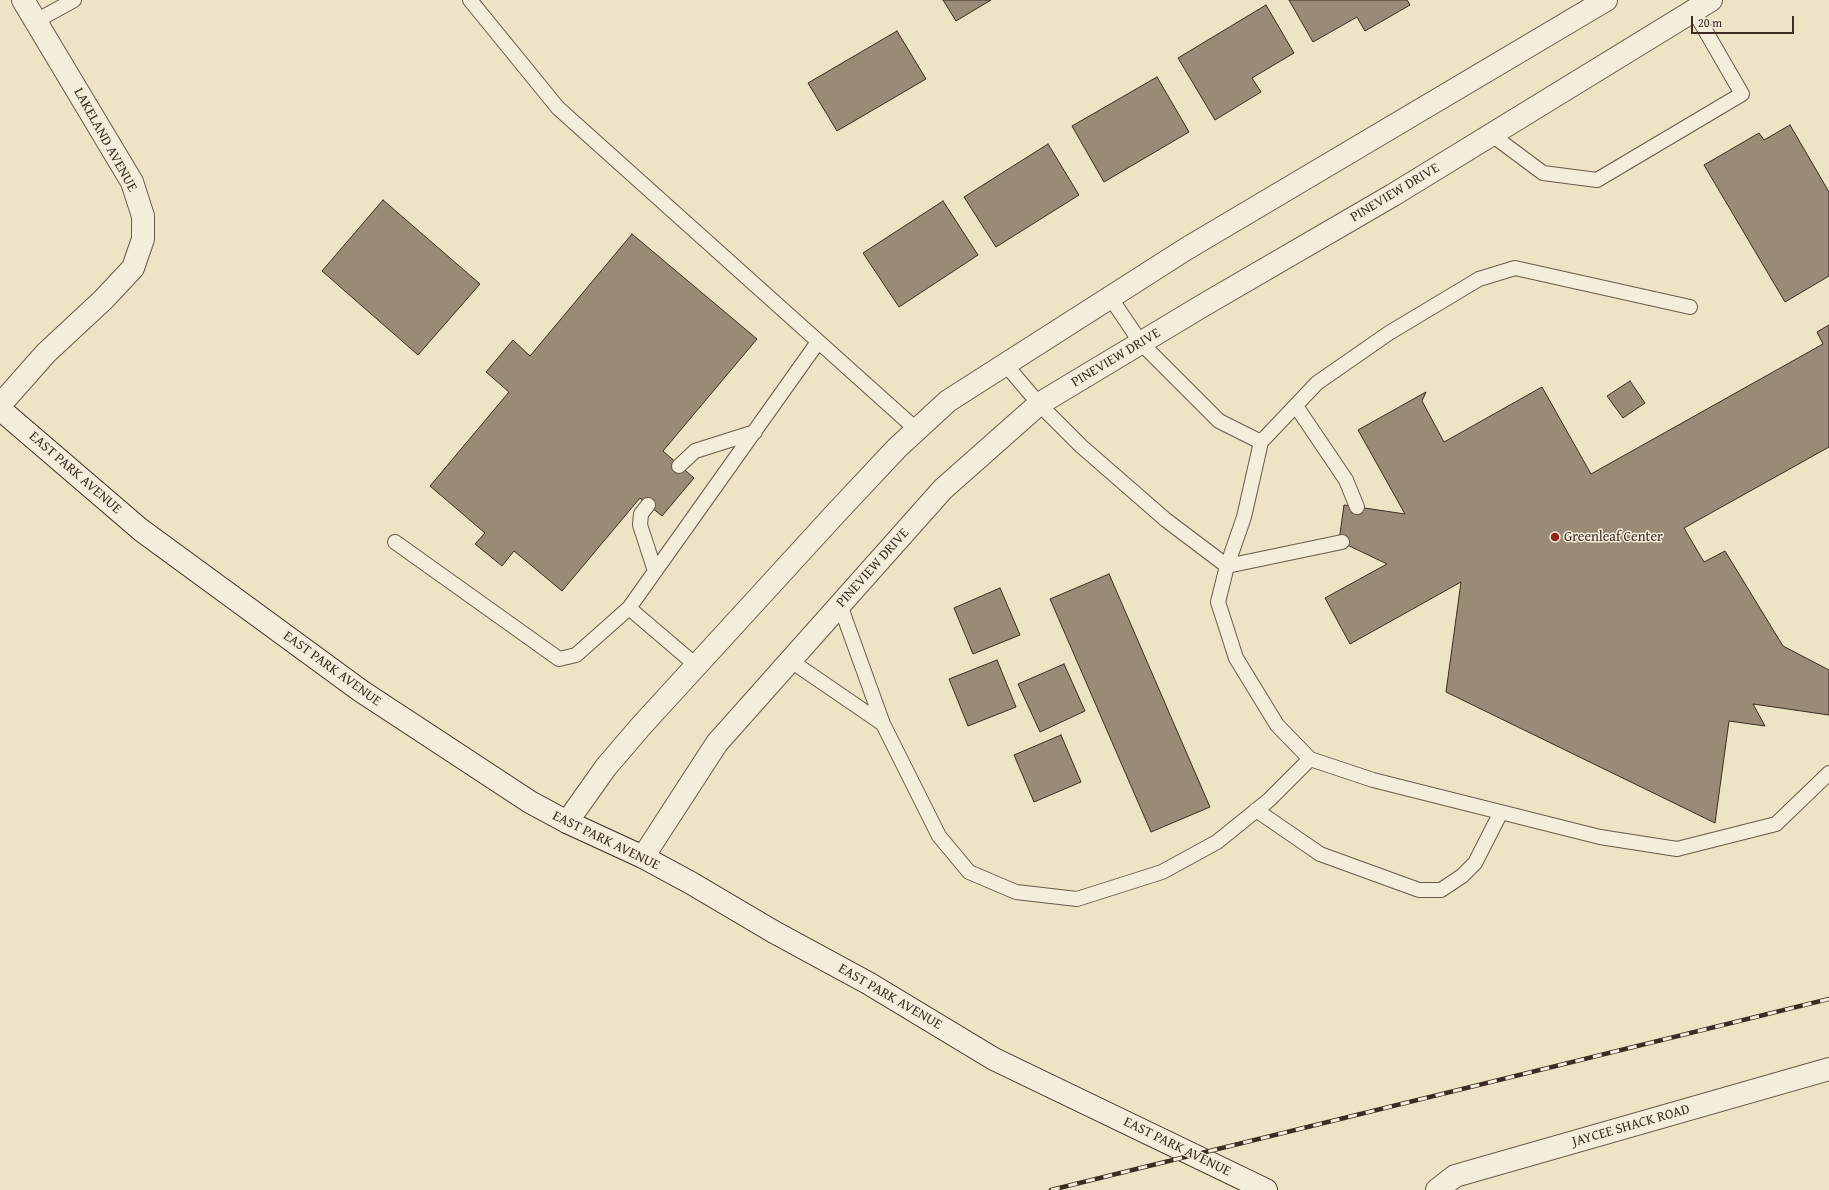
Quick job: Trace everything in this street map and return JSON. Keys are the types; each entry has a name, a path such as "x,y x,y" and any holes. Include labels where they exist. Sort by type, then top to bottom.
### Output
{"street":[{"name":"LAKELAND AVENUE","path":"0,405 46,353 103,300 133,268 143,240 143,216 132,182 24,0"},
{"path":"567,822 606,767 697,666 897,448 948,402 1186,249 1606,0"},
{"name":"PINEVIEW DRIVE","path":"644,857 717,743 944,489 1039,404 1393,195 1702,5"},
{"name":"EAST PARK AVENUE","path":"0,409 141,530 301,648 408,723 530,802 567,822 644,857 774,932 868,983 994,1058 1266,1190"},
{"name":"JAYCEE SHACK ROAD","path":"1437,1190 1455,1176 1829,1070"}],"lane":[{"path":"36,21 74,0"},
{"path":"470,0 558,108 917,430"},
{"path":"1492,135 1543,173 1597,180 1742,94 1702,5"},
{"path":"1690,307 1515,268 1479,279 1389,333 1318,383 1261,442 1244,517 1227,566 1218,602 1236,658 1277,725 1310,759 1373,780 1600,837 1678,849 1776,824 1829,773"},
{"path":"1110,297 1141,343 1219,421 1261,442"},
{"path":"395,542 559,659 576,655 629,608 818,342"},
{"path":"1006,365 1039,404 1081,446 1166,520 1227,566 1342,542"},
{"path":"1296,406 1346,480 1357,507"},
{"path":"679,466 695,451 755,432"},
{"path":"648,505 641,514 640,525 655,571"},
{"path":"840,605 883,724 939,836 969,872 1016,892 1077,899 1162,872 1217,842 1256,810 1310,759"},
{"path":"629,608 697,666"},
{"path":"790,660 883,724"},
{"path":"1256,810 1320,854 1419,890 1441,890 1462,876 1475,863 1501,812"}],"building":[{"path":"943,0 991,0 956,21"},
{"path":"1289,0 1407,0 1410,5 1365,31 1357,17 1313,42"},
{"path":"1266,5 1294,53 1252,78 1261,92 1215,120 1178,58"},
{"path":"897,31 926,79 837,131 808,83"},
{"path":"1157,77 1189,132 1104,182 1072,126"},
{"path":"1790,125 1829,192 1829,276 1785,302 1704,165 1759,133 1764,140"},
{"path":"1048,144 1079,195 996,247 964,197"},
{"path":"383,200 480,284 418,355 322,271"},
{"path":"943,201 978,255 899,307 863,253"},
{"path":"632,234 757,339 663,451 694,478 662,516 640,498 562,591 514,551 502,566 475,544 485,533 430,486 509,392 486,372 513,340 530,356"},
{"path":"1829,325 1829,447 1684,528 1704,562 1725,551 1783,646 1829,670 1829,715 1753,704 1765,726 1729,721 1715,823 1446,692 1461,582 1350,644 1325,598 1387,564 1339,541 1344,505 1405,514 1358,430 1426,392 1422,401 1444,442 1542,387 1591,474 1823,344 1817,332"},
{"path":"1630,381 1645,403 1623,418 1607,396"},
{"path":"1109,574 1210,807 1151,832 1050,599"},
{"path":"1000,588 1020,635 973,654 954,608"},
{"path":"997,660 1016,707 968,726 949,679"},
{"path":"1064,664 1085,711 1040,732 1018,684"},
{"path":"1061,735 1081,782 1034,802 1014,755"}],"railway":[{"path":"1051,1190 1829,999"}],"place":[{"name":"Greenleaf Center","path":"1555,537"}]}
